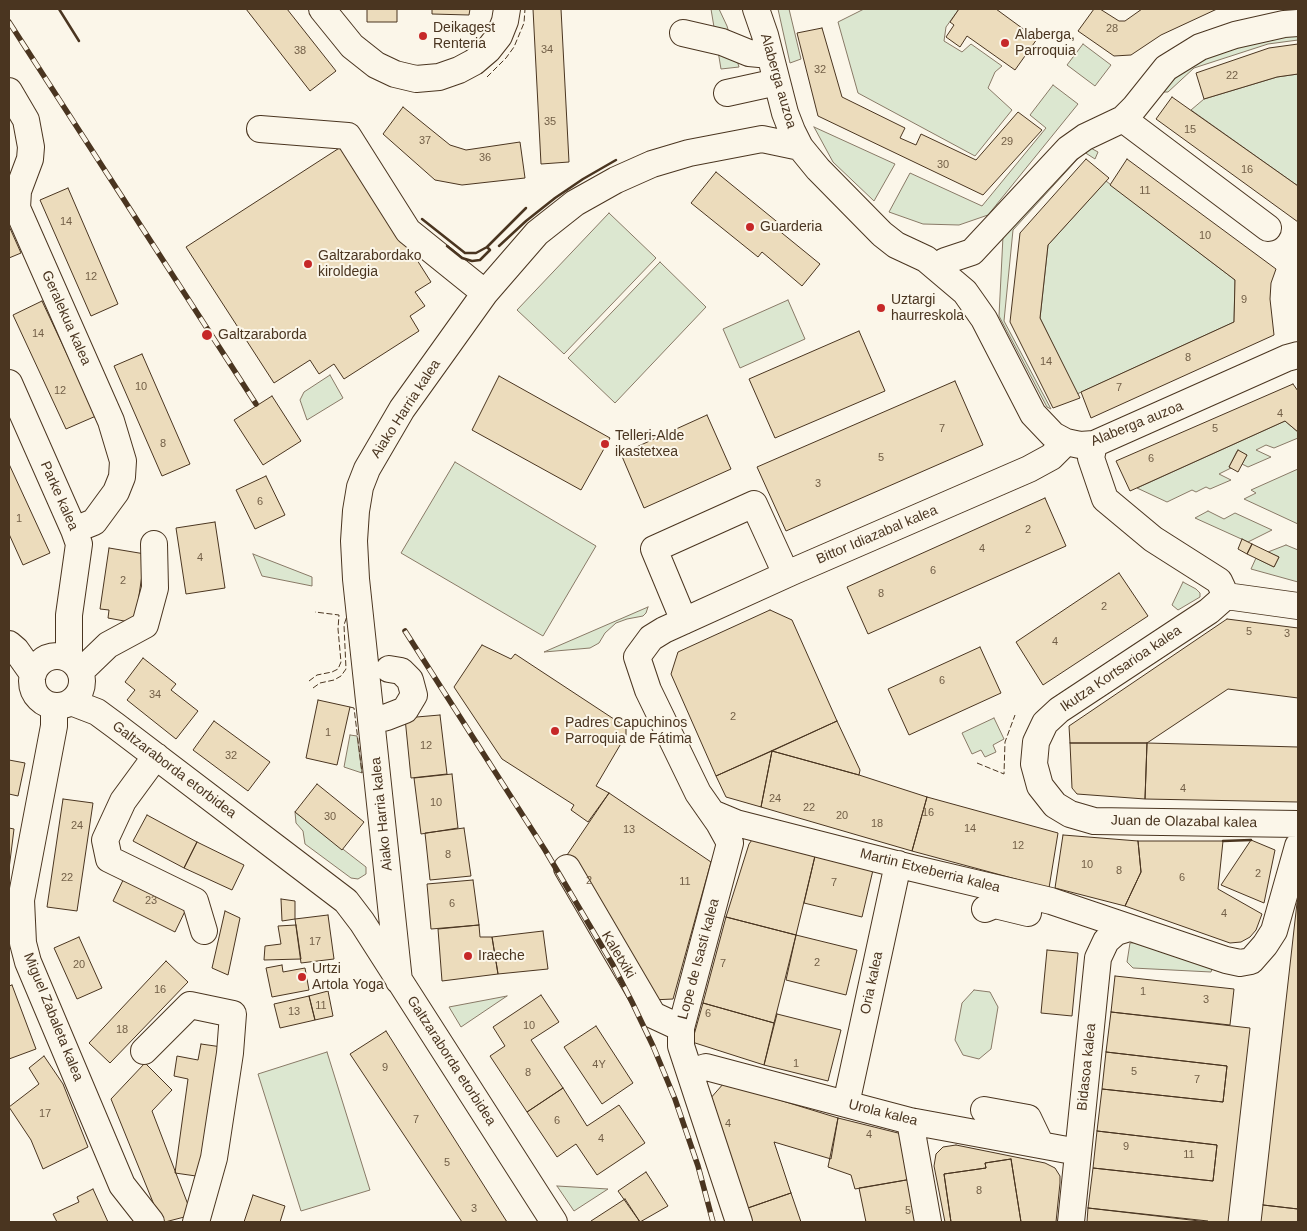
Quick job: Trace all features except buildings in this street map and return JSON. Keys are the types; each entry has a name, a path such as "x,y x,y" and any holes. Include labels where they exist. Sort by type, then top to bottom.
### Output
{"street":[{"path":"322,9 352,46 376,65 395,74 416,79 439,77 474,62 488,50 498,36 506,21 507,9"},
{"name":"Alaberga auzoa","path":"756,9 787,116 800,147 818,169 882,234 896,245 926,259 975,304 1033,414 1048,430 1066,442 1080,445 1094,444 1287,358 1298,355"},
{"path":"938,269 945,262 972,252 1068,149 1085,137 1123,119 1166,68 1200,47 1235,35 1284,24 1298,23"},
{"path":"683,33 722,42 749,53 770,55"},
{"path":"727,94 777,82"},
{"name":"Geralekua kalea","path":"9,91 26,120 31,147 30,159 18,191 17,208 112,421 123,461 122,477 116,492 94,522 74,530"},
{"name":"Aiako Harria kalea","path":"399,981 356,578 354,541 360,487 374,456 402,409 485,293 537,233 575,203 608,184 652,164 689,153 762,139 779,129 787,116"},
{"path":"1123,119 1268,228"},
{"path":"260,129 348,136 408,231 485,293"},
{"name":"Aiako Harria kalea","path":"762,139 800,147"},
{"name":"Parke kalea","path":"9,383 79,544 60,677"},
{"name":"Bittor Idiazabal kalea","path":"684,621 786,574 1029,469 1051,457 1066,442"},
{"path":"1094,444 1091,458 1105,499 1153,539 1219,581 1226,596 1294,598"},
{"path":"712,813 698,794 648,690 637,657 651,638 684,621 654,549 754,504 786,574"},
{"path":"60,677 108,645 145,625 155,588 154,544"},
{"name":"Ikutza Kortsarioa kalea","path":"1070,814 1055,805 1040,786 1034,764 1036,742 1045,723 1059,710 1209,611 1226,596"},
{"name":"Galtzaraborda etorbidea","path":"12,647 60,677 97,712 346,902 362,922 554,1222"},
{"path":"372,720 387,718 405,710 414,695 410,680 401,671 389,669"},
{"name":"Miguel Zabaleta kalea","path":"60,677 54,726 22,900 23,943 28,962 122,1185 151,1222"},
{"path":"156,756 123,801 105,840 109,859 195,901 204,931"},
{"name":"Martin Etxeberria kalea","path":"712,813 736,823 1051,901 1226,960 1240,963 1251,961 1274,931 1298,846"},
{"name":"Lope de Isasti kalea","path":"712,813 730,843 681,1028 682,1046 740,1222"},
{"name":"Juan de Olazabal kalea","path":"1070,814 1094,821 1298,824"},
{"name":"Oria kalea","path":"846,1104 898,864"},
{"name":"Kaletxiki","path":"566,868 653,1015 681,1028"},
{"path":"346,902 367,899 381,891 389,880"},
{"path":"985,909 995,905 1051,918 1066,906"},
{"name":"Bidasoa kalea","path":"1071,1222 1098,958 1106,941 1116,932 1130,928"},
{"path":"144,1051 190,1005 233,1014 230,1052 214,1158 196,1222"},
{"name":"Urola kalea","path":"690,1072 706,1067 910,1120 1078,1152"},
{"path":"984,1110 1028,1118 1041,1145"},
{"path":"910,1120 928,1222"}],"green space":[{"path":"711,9 719,9 727,26 739,67 721,69"},
{"path":"778,9 789,9 801,59 790,63"},
{"path":"864,9 959,9 946,27 944,41 962,52 971,44 1002,66 995,72 988,88 1012,110 975,156 858,93 838,22"},
{"path":"1298,27 1298,40 1268,44 1194,68 1168,92 1161,92 1203,51"},
{"path":"1083,44 1111,65 1095,86 1067,65"},
{"path":"1298,74 1298,186 1191,110 1204,99 1277,77"},
{"path":"1053,85 1078,104 988,215 959,225 923,224 889,212 910,173 982,206 1046,128 1030,115"},
{"path":"814,127 895,164 874,201 833,162"},
{"path":"1087,146 1098,152 1095,159 1084,152 1013,230 1004,321 1051,409 1047,407 999,316 1003,236"},
{"path":"1106,181 1235,280 1234,322 1077,394 1040,318 1048,245"},
{"path":"609,213 656,258 564,354 517,310"},
{"path":"660,262 706,307 615,403 568,358"},
{"path":"788,300 805,339 740,368 723,329"},
{"path":"330,375 343,398 307,420 300,400 304,392"},
{"path":"1285,421 1298,432 1298,438 1274,448 1266,445 1256,450 1271,457 1248,467 1242,464 1247,455 1237,451 1229,467 1231,468 1219,474 1231,480 1210,489 1206,487 1196,492 1192,490 1167,502 1137,488"},
{"path":"455,462 596,546 543,636 401,553"},
{"path":"1298,469 1298,524 1244,499 1256,493 1251,490"},
{"path":"1208,511 1224,519 1235,513 1272,530 1248,542 1195,518"},
{"path":"1286,545 1298,550 1298,582 1251,569 1256,558 1274,567 1279,557 1268,552"},
{"path":"253,554 312,577 312,586 262,576"},
{"path":"1183,582 1196,589 1200,593 1200,597 1178,610 1172,605"},
{"path":"648,607 643,616 616,623 605,633 599,643 590,648 544,652"},
{"path":"994,718 1004,739 993,745 996,752 985,757 981,750 972,754 962,733"},
{"path":"350,735 357,736 362,773 344,767"},
{"path":"295,812 366,867 366,874 358,879 351,878 305,844 303,831 296,823"},
{"path":"1143,942 1213,966 1211,972 1133,968 1127,962 1130,943"},
{"path":"974,990 990,992 998,1007 991,1049 979,1059 963,1055 955,1040 962,1003"},
{"path":"507,996 461,1027 449,1007"},
{"path":"327,1052 370,1190 301,1211 258,1074"},
{"path":"557,1186 608,1189 574,1211"}],"railway":[{"path":"9,22 256,404"},
{"path":"405,631 545,850 613,965 653,1046 675,1099 698,1166 713,1222"}],"fence":[{"path":"487,77 514,47 524,23 525,9"},
{"path":"309,681 317,675 338,669 341,662 338,629 339,615 315,612"},
{"path":"313,688 320,683 334,680 341,676 346,669 344,625 347,616"},
{"path":"350,707 354,708 362,773"},
{"path":"977,763 1004,774 1005,742 1015,715"}],"wall":[{"path":"59,9 79,41"},
{"path":"499,246 555,198 616,160"},
{"path":"422,219 465,253 476,253 487,247 526,208"},
{"path":"447,246 462,258 472,261 480,260 490,250 487,247"},
{"path":"1223,841 1251,840"}],"place":[{"name":"Deikagest Renteria","path":"423,36"},
{"name":"Alaberga, Parroquia","path":"1005,43"},
{"name":"Guarderia","path":"750,227"},
{"name":"Galtzarabordako kiroldegia","path":"308,264"},
{"name":"Uztargi haurreskola","path":"881,308"},
{"name":"Galtzaraborda","path":"207,335"},
{"name":"Telleri-Alde ikastetxea","path":"605,444"},
{"name":"Padres Capuchinos Parroquia de Fátima","path":"555,731"},
{"name":"Iraeche","path":"468,956"},
{"name":"Urtzi Artola Yoga","path":"302,977"}]}
